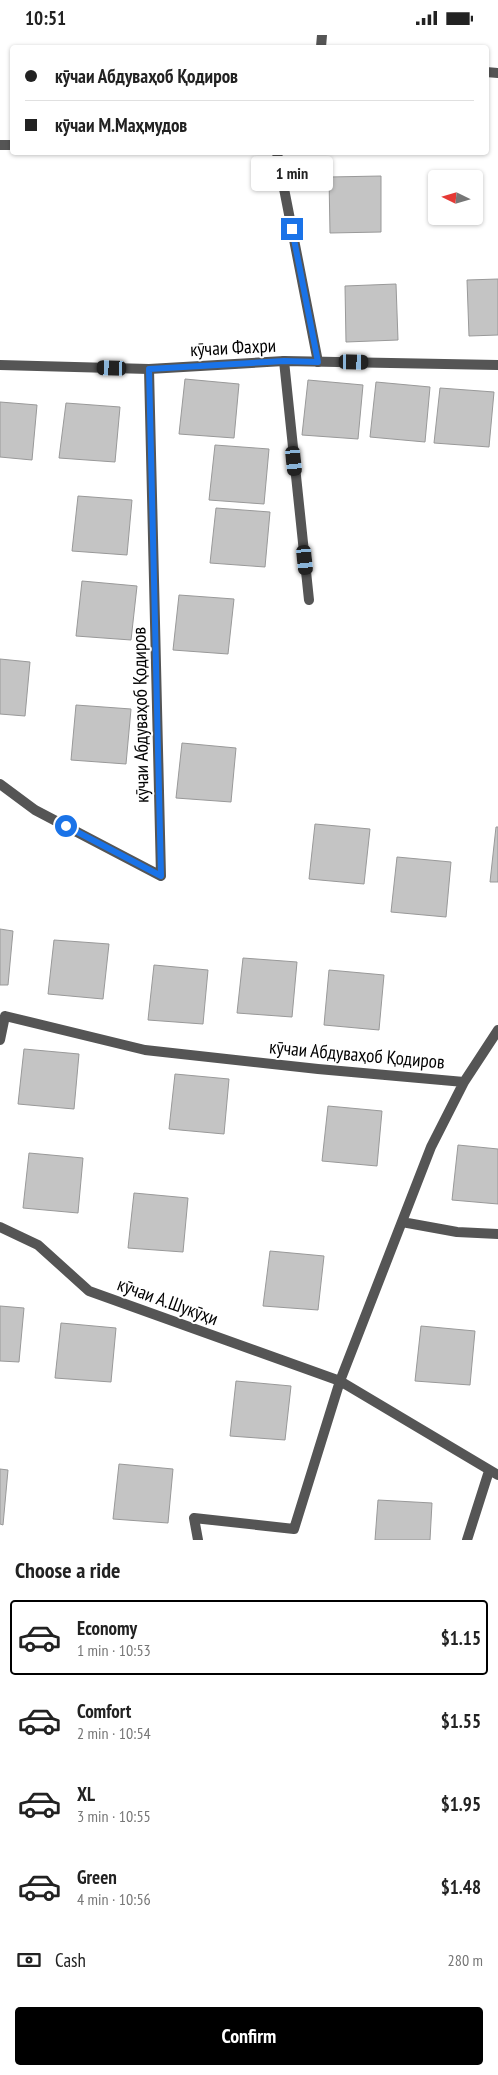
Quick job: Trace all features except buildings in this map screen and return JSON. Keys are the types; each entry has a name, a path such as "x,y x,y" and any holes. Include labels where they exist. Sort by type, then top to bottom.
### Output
{"street":[{"path":"277,155 318,362"},
{"path":"284,361 309,600"},
{"name":"кӯчаи Фахри","path":"0,365 149,369 284,361 498,365"},
{"name":"кӯчаи Абдуваҳоб Қодиров","path":"0,784 35,810 161,876 149,369"},
{"name":"кӯчаи Абдуваҳоб Қодиров","path":"0,1040 5,1016 145,1050 318,1069 464,1082"},
{"path":"198,1540 194,1518 294,1529 340,1381 431,1147 464,1082 498,1030"},
{"path":"402,1222 457,1232 498,1235"},
{"name":"кӯчаи А.Шукӯҳи","path":"0,1227 38,1245 89,1291 340,1381 493,1473 467,1540"}],"route":[{"path":"66,826 161,876 149,369 284,361 318,362 292,229"}]}
